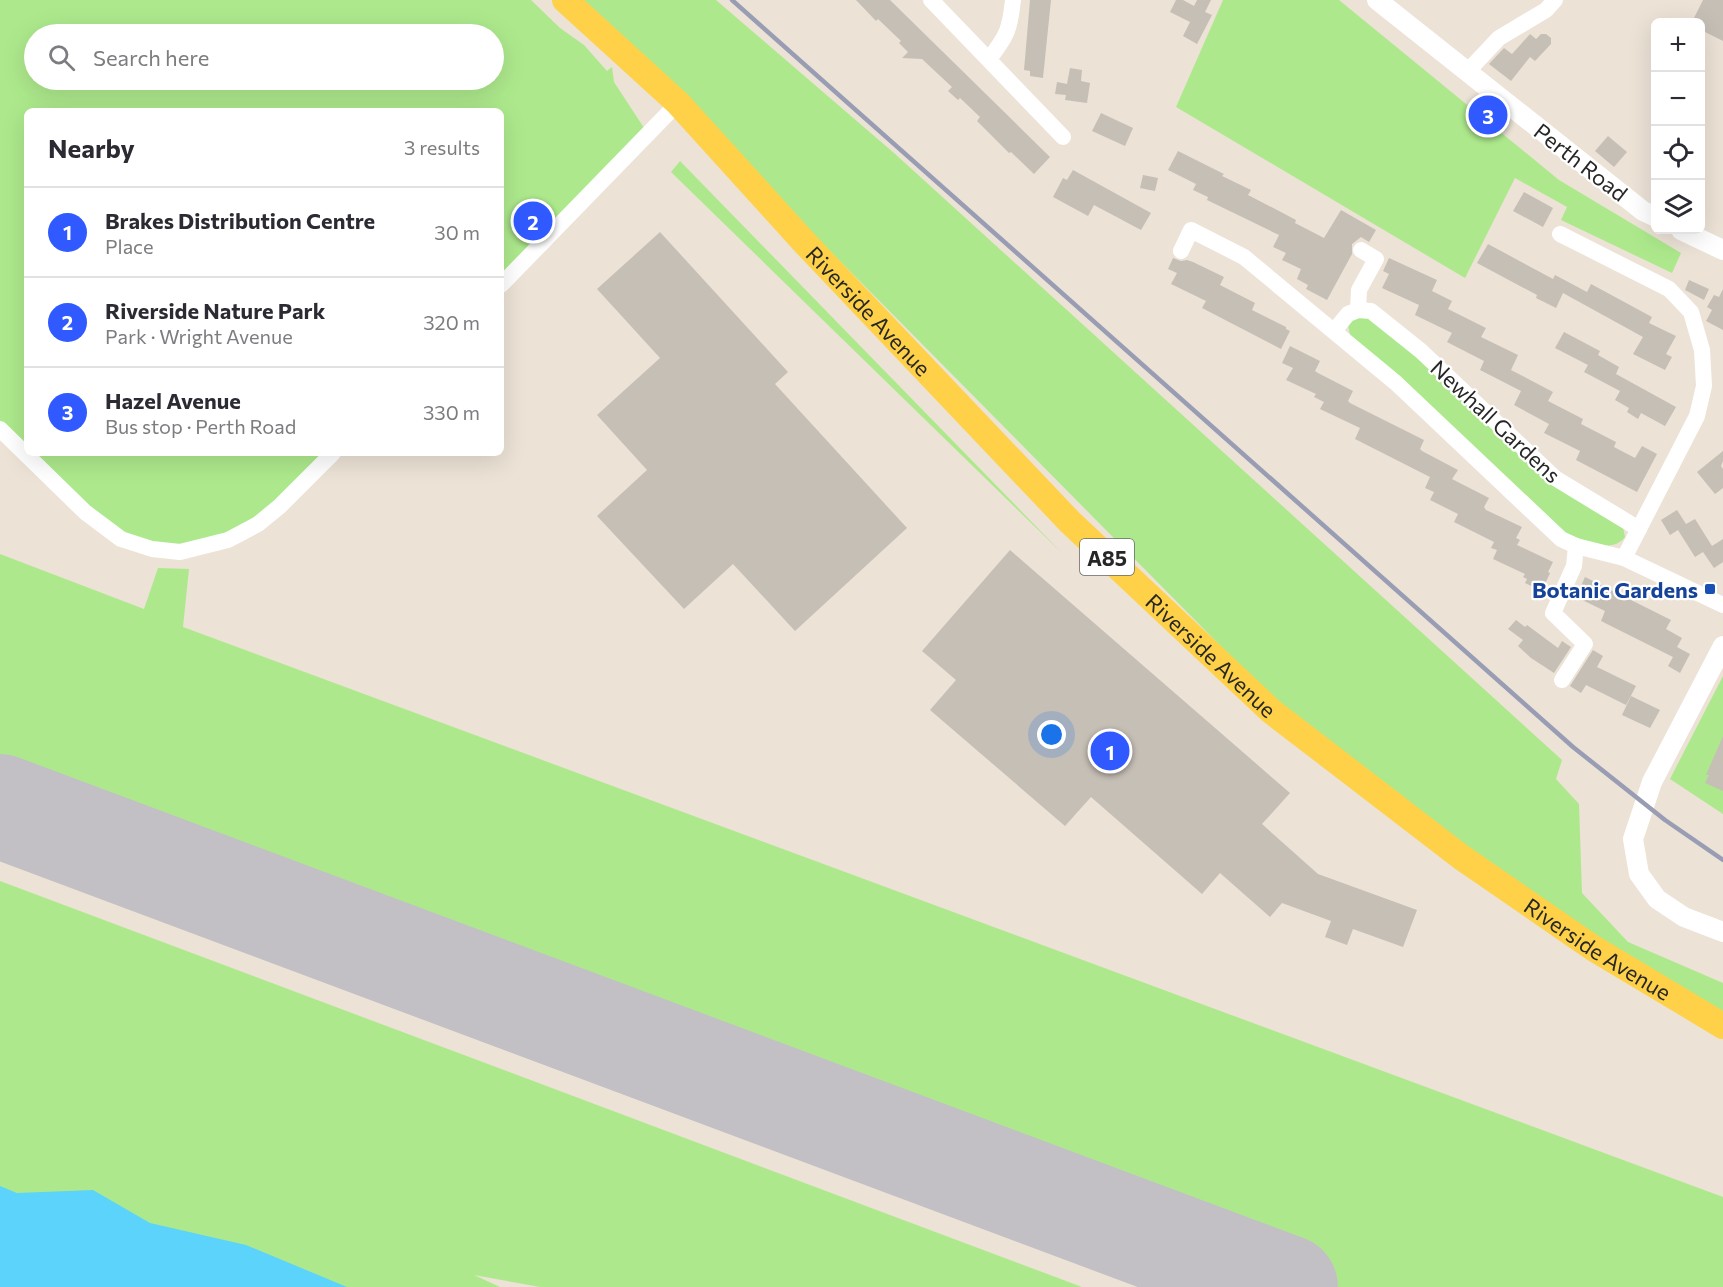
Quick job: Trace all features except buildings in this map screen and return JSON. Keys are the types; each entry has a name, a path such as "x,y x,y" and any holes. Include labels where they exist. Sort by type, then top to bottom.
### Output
{"main road":[{"name":"Riverside Avenue","path":"565,0 678,103 804,242 1070,522 1271,711 1461,857 1593,948 1723,1026"}],"street":[{"path":"931,0 1063,137"},
{"path":"989,59 1003,41 1010,26 1013,0"},
{"name":"Perth Road","path":"1377,0 1508,106 1643,211 1651,215"},
{"path":"1467,72 1500,38 1546,10 1555,0"},
{"path":"504,282 678,103"},
{"name":"Newhall Gardens","path":"1181,251 1191,230 1244,257 1396,383 1561,539 1576,546 1624,558 1723,605"},
{"path":"1560,234 1669,289 1690,312 1702,350 1704,386 1697,416 1624,558"},
{"path":"1689,234 1723,250"},
{"path":"1334,331 1348,314 1358,310 1359,290 1376,259 1361,250"},
{"name":"Newhall Gardens","path":"1358,310 1371,310 1421,351 1555,478 1639,529"},
{"path":"0,429 24,452"},
{"path":"28,456 85,512 121,538 152,549 180,552 228,540 258,524 280,506 330,456"},
{"path":"1562,680 1586,644 1553,613 1574,566 1576,546"},
{"path":"1723,646 1652,782 1633,839 1638,874 1657,899 1684,917 1723,932"}],"green space":[{"path":"0,0 531,0 560,28 584,45 607,71 612,67 614,82 648,134 504,282 504,108 24,108 24,451 0,429"},
{"path":"579,0 716,0 894,153 1562,760 1556,779 1579,804 1582,893 1628,942 1723,983 1723,1016 1611,950 1424,818 1282,708"},
{"path":"1223,0 1339,0 1559,180 1681,253 1672,273 1561,220 1567,207 1515,178 1465,278 1176,107"},
{"path":"680,161 1062,553 671,172"},
{"path":"1356,316 1368,316 1623,527 1625,537 1613,545 1605,546 1567,534 1350,335 1348,325"},
{"path":"30,456 330,456 280,506 203,547 121,539"},
{"path":"0,554 144,609 158,568 189,569 183,627 1723,1197 1723,1287 1284,1287 1111,1221 1100,1196 1090,1189 1043,1172 1009,1182 694,1065 681,1036 619,1013 612,1029 601,1030 96,845 77,800 0,772"},
{"path":"1723,676 1723,814 1670,779"},
{"path":"0,881 1082,1287 540,1287 474,1275 500,1287 0,1287"}],"water":[{"path":"0,1186 17,1193 93,1190 150,1223 246,1245 347,1287 0,1287"}],"runway":[{"path":"0,806 1286,1287"}],"railway":[{"path":"732,0 1573,747 1665,820 1723,860"}],"place":[{"name":"Hazel Avenue","path":"1488,115"},
{"name":"Riverside Nature Park","path":"533,221"},
{"name":"Botanic Gardens","path":"1710,589"},
{"name":"Brakes Distribution Centre","path":"1110,751"}]}
